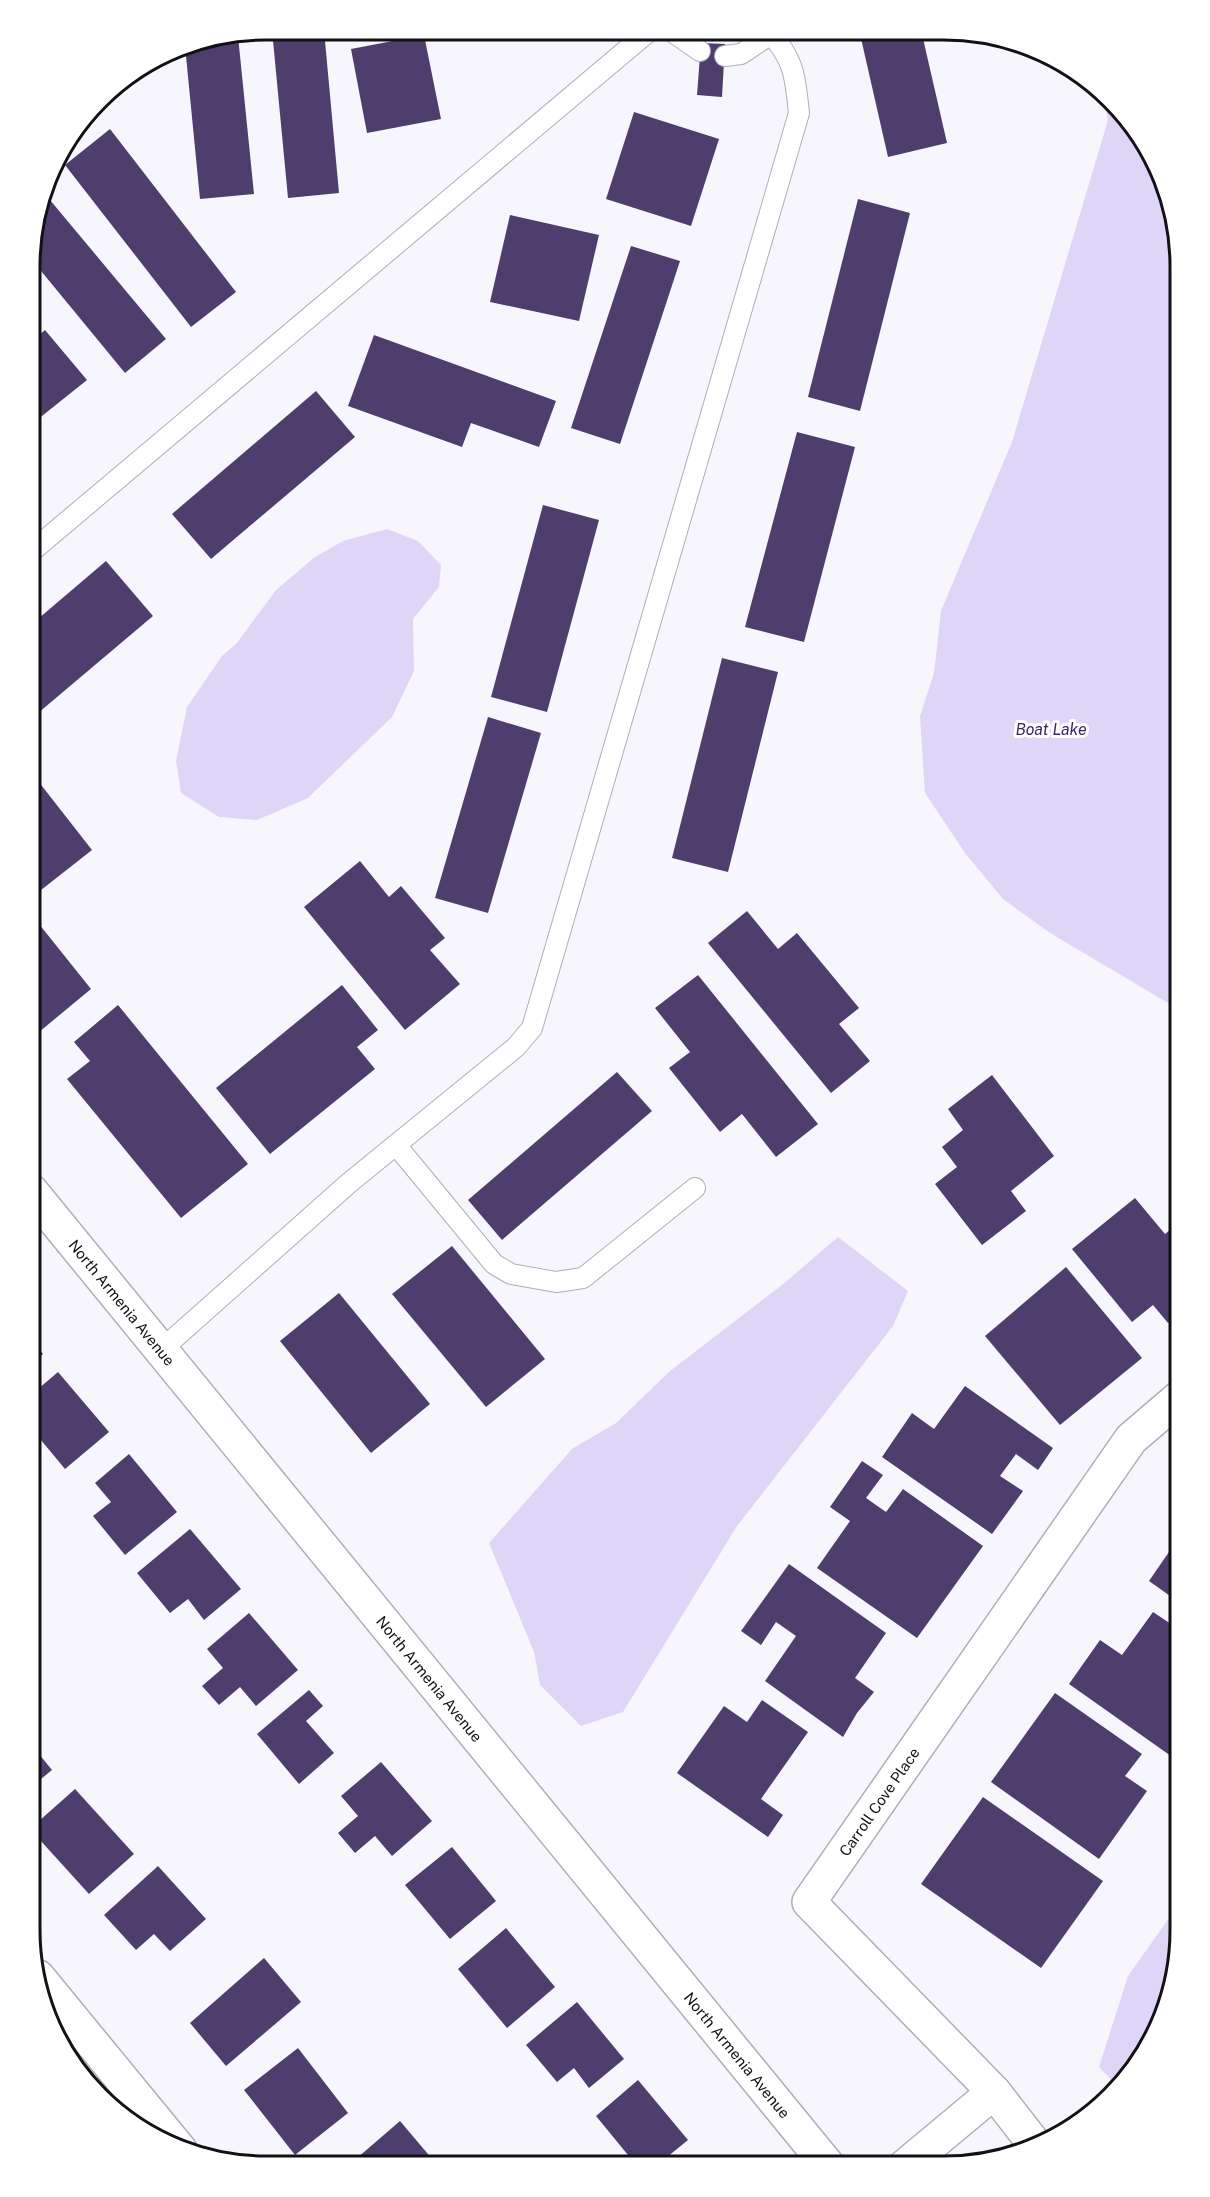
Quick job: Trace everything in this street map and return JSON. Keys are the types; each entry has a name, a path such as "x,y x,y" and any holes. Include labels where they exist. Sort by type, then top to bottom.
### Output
{"street":[{"name":"North Armenia Avenue","path":"40,1202 819,2156"},
{"name":"Carroll Cove Place","path":"994,2092 809,1902 1131,1439 1170,1406"},
{"path":"48,1989 166,2133"},
{"path":"917,2156 994,2092 1030,2139"}],"lane":[{"path":"40,544 639,40"},
{"path":"684,40 700,51"},
{"path":"725,56 741,54 761,40"},
{"path":"161,1350 350,1182 516,1047 532,1028 799,113 795,76 786,51 776,40"},
{"path":"396,1145 495,1264 511,1274 556,1282 583,1278 695,1188"}],"green space":[{"path":"78,2054 107,2090 87,2068"}],"water":[{"name":"Boat Lake","path":"1106,110 1123,129 1146,166 1158,194 1168,237 1170,266 1170,1004 1050,933 1003,899 965,853 925,793 920,716 934,673 941,611 1012,442 1108,120"},
{"path":"387,529 418,541 441,565 439,587 413,619 414,671 392,717 308,798 257,820 219,817 181,793 176,761 187,707 222,656 236,644 276,590 315,557 343,541"},
{"path":"838,1237 908,1291 893,1326 737,1526 623,1712 581,1726 540,1685 534,1652 489,1543 572,1449 616,1423 670,1371 782,1285"},
{"path":"1170,1917 1168,1960 1158,2003 1139,2044 1112,2081 1099,2067 1128,1976"}],"building":[{"path":"273,40 325,40 339,193 288,198"},
{"path":"398,40 425,40 441,119 367,133 351,49"},
{"path":"861,40 923,40 947,143 888,157"},
{"path":"239,42 254,194 200,199 186,55"},
{"path":"701,43 725,44 722,97 697,95"},
{"path":"634,112 719,139 691,226 606,199"},
{"path":"110,129 236,292 191,327 65,165"},
{"path":"858,199 910,213 860,411 808,397"},
{"path":"50,200 166,339 125,373 40,270 42,237"},
{"path":"510,215 599,235 579,321 490,302"},
{"path":"631,246 680,261 620,444 571,428"},
{"path":"45,330 87,380 40,418 40,334"},
{"path":"374,335 556,401 539,447 471,423 462,447 348,406"},
{"path":"316,391 355,437 211,559 172,514"},
{"path":"797,432 855,447 804,642 745,627"},
{"path":"543,505 599,520 547,712 491,697"},
{"path":"106,561 153,616 40,711 40,617"},
{"path":"722,658 778,672 728,872 672,858"},
{"path":"488,717 541,733 488,913 435,898"},
{"path":"40,784 92,850 40,891"},
{"path":"360,861 389,897 401,886 445,938 430,950 460,984 405,1030 304,907"},
{"path":"747,911 778,949 797,933 859,1008 839,1024 870,1061 831,1093 708,943"},
{"path":"40,925 91,989 40,1031"},
{"path":"698,975 818,1124 776,1157 742,1114 720,1132 669,1068 690,1052 655,1008"},
{"path":"342,985 378,1030 357,1047 375,1069 270,1154 216,1088"},
{"path":"118,1005 248,1164 181,1218 67,1079 90,1061 74,1042"},
{"path":"617,1072 652,1111 502,1240 468,1200"},
{"path":"992,1075 1054,1156 1011,1191 1026,1211 982,1245 935,1184 957,1167 942,1147 963,1130 948,1109"},
{"path":"1135,1198 1165,1234 1170,1230 1170,1322 1168,1323 1153,1305 1132,1322 1072,1249"},
{"path":"452,1246 545,1359 486,1407 392,1294"},
{"path":"1066,1267 1142,1358 1060,1425 985,1336"},
{"path":"339,1293 430,1404 371,1453 280,1341"},
{"path":"58,1372 109,1432 65,1469 40,1439 40,1387"},
{"path":"965,1386 1053,1448 1038,1470 1016,1454 1000,1476 1023,1491 992,1534 882,1457 912,1413 934,1429"},
{"path":"129,1454 177,1512 125,1555 93,1516 111,1502 95,1483"},
{"path":"862,1461 883,1475 866,1498 886,1512 903,1489 983,1546 917,1638 817,1568 850,1521 830,1507"},
{"path":"190,1529 241,1589 204,1620 188,1599 170,1613 137,1573"},
{"path":"1170,1551 1170,1596 1149,1581"},
{"path":"789,1564 886,1633 855,1678 874,1692 857,1713 843,1737 765,1681 796,1636 776,1622 761,1645 741,1631"},
{"path":"1153,1612 1170,1623 1170,1755 1069,1684 1100,1640 1122,1655"},
{"path":"249,1613 298,1670 256,1706 240,1687 219,1705 202,1686 223,1668 207,1649"},
{"path":"309,1690 323,1706 306,1721 334,1753 299,1784 257,1734"},
{"path":"1055,1693 1142,1754 1125,1776 1147,1791 1099,1859 991,1782"},
{"path":"762,1700 808,1732 761,1799 783,1815 768,1837 677,1773 724,1706 747,1722"},
{"path":"40,1755 52,1770 40,1780"},
{"path":"381,1762 432,1821 392,1856 375,1836 355,1853 338,1833 358,1816 341,1796"},
{"path":"75,1789 134,1854 89,1894 40,1840 40,1820"},
{"path":"983,1797 1103,1881 1041,1968 921,1884"},
{"path":"452,1847 496,1901 450,1939 405,1885"},
{"path":"158,1866 206,1919 170,1951 154,1934 136,1950 104,1915"},
{"path":"506,1928 555,1987 507,2028 458,1969"},
{"path":"264,1958 301,2002 226,2066 190,2023"},
{"path":"577,2002 624,2059 589,2088 574,2068 557,2082 526,2045"},
{"path":"298,2048 348,2113 295,2155 244,2090"},
{"path":"638,2080 688,2140 668,2156 629,2156 596,2116"},
{"path":"400,2121 430,2156 359,2156"}]}
